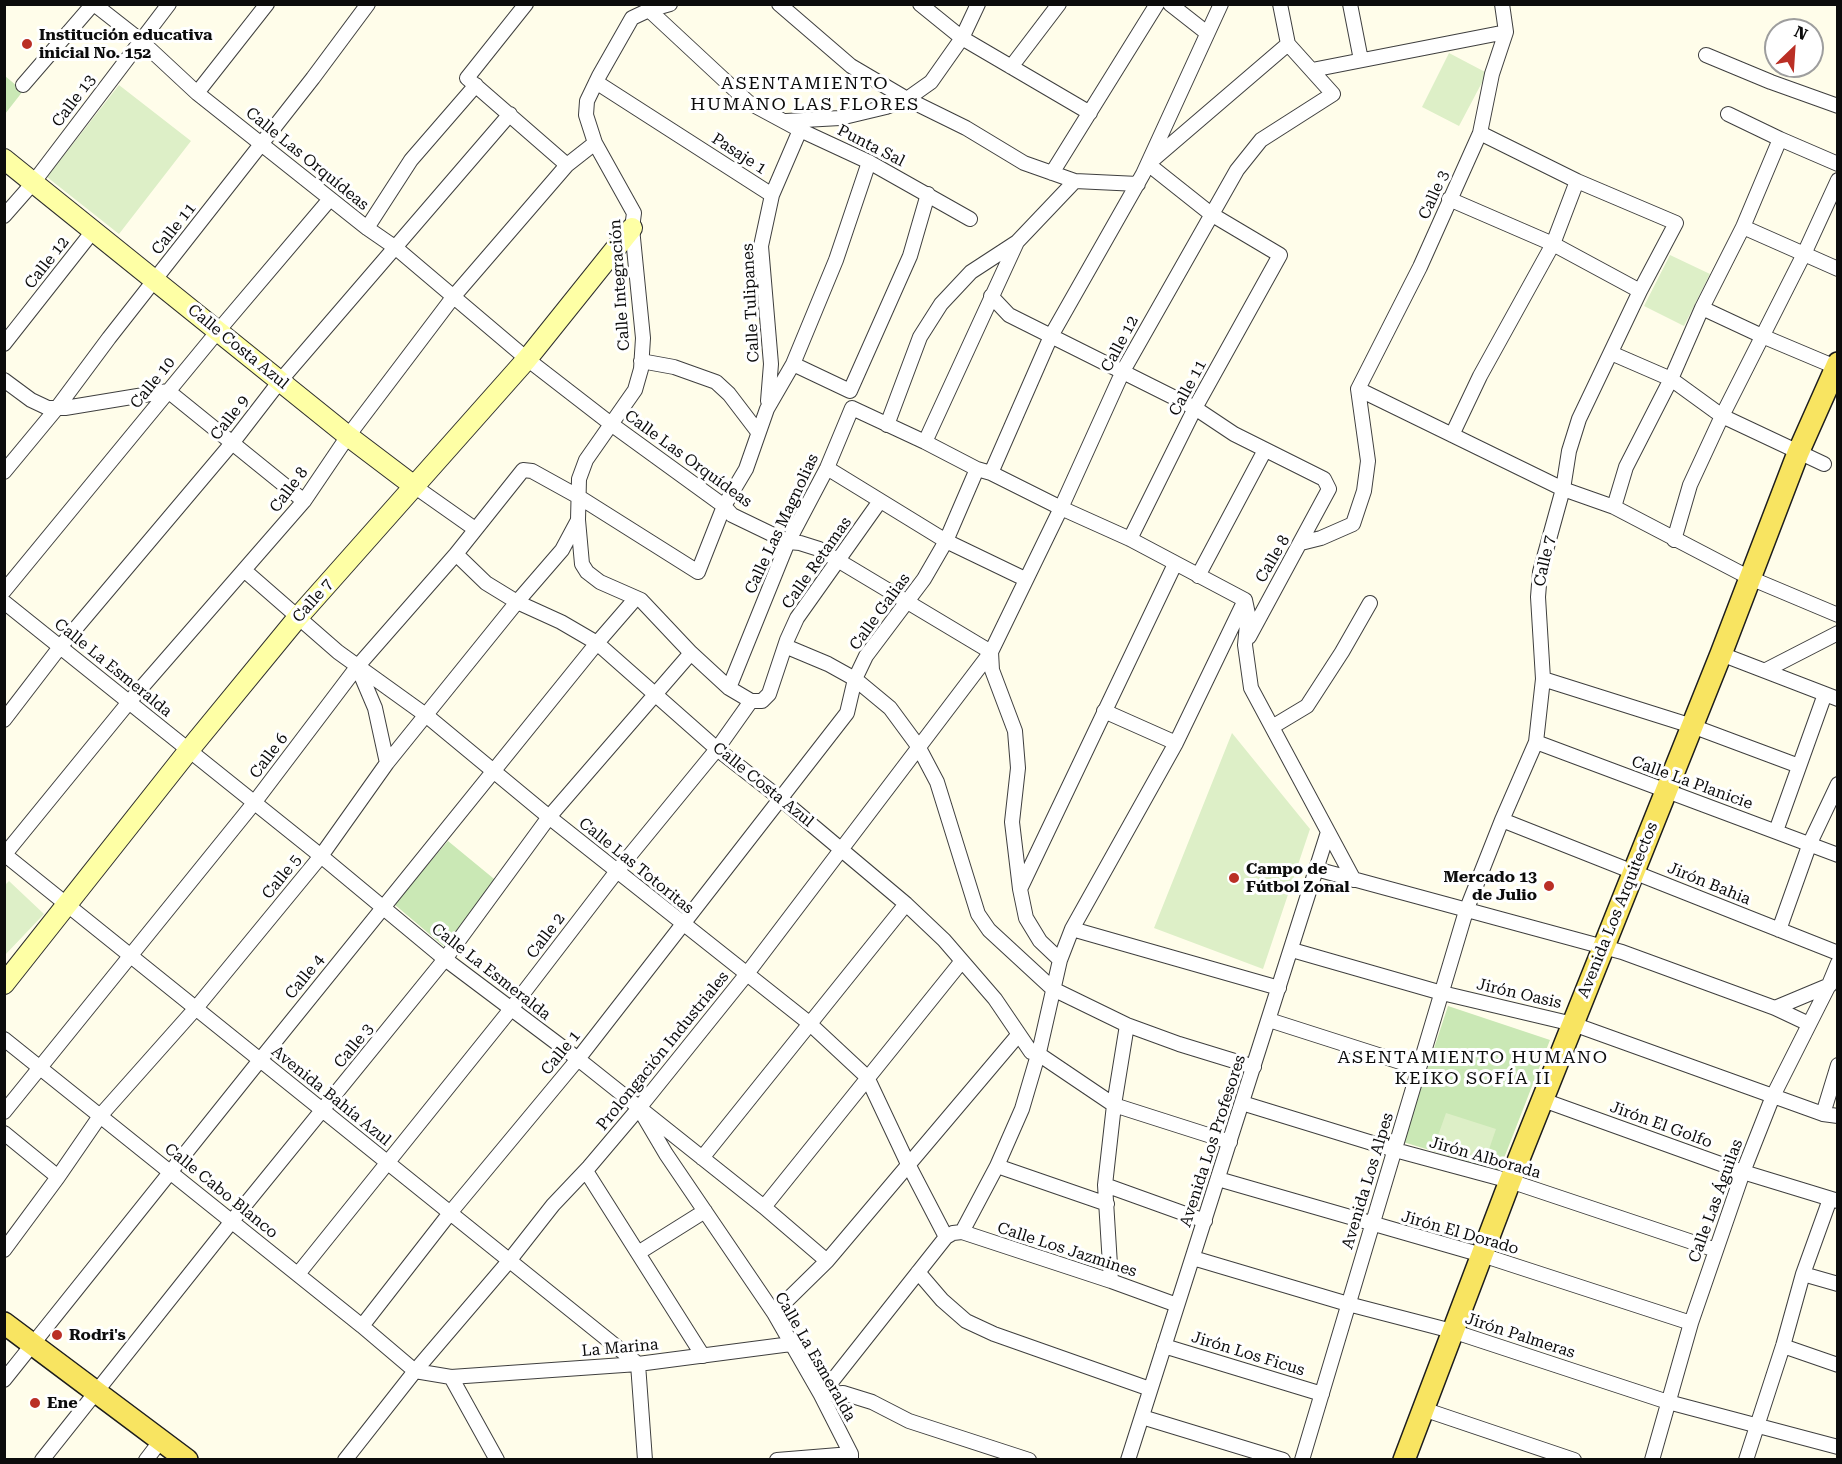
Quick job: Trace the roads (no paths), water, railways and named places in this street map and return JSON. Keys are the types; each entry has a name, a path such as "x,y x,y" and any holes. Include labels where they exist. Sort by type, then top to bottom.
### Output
{"main road":[{"name":"Avenida Los Arquitectos","path":"1404,1460 1510,1181 1721,654 1798,453 1837,366"},
{"path":"4,1323 162,1439 187,1460"}],"street":[{"name":"Calle Las Orquídeas","path":"93,4 140,40 197,93 367,228 396,248 526,359 724,506 732,515 788,542 819,549 991,652"},
{"path":"23,85 93,4"},
{"name":"Calle 13","path":"4,216 33,183 168,4"},
{"path":"197,93 267,4"},
{"name":"Calle 11","path":"4,472 57,408 108,338 368,4"},
{"path":"367,228 411,160 472,82 526,4"},
{"name":"Calle Integración","path":"636,598 600,582 587,572 582,564 579,550 579,479 586,460 634,390 641,361 643,338 632,228 634,213 595,143 586,115 587,101 596,82 632,18 670,4"},
{"path":"779,4 851,66 907,99 966,128 1024,163 1075,181 1138,184"},
{"path":"920,4 962,38 1090,113"},
{"path":"784,121 840,118 886,107 907,99 931,82 962,38 978,4"},
{"path":"1011,67 1059,4"},
{"path":"1052,173 1157,4"},
{"path":"1170,4 1207,33"},
{"path":"991,473 1051,336 1138,184 1221,4"},
{"path":"1280,4 1288,44 1312,70 1506,32"},
{"path":"1350,4 1361,60"},
{"name":"Calle 3","path":"1358,389 1420,267 1480,133 1492,74 1506,32 1502,4"},
{"name":"Punta Sal","path":"649,10 748,102 869,162 970,219"},
{"path":"1148,164 1288,44"},
{"path":"1706,55 1838,106"},
{"name":"Calle 12","path":"991,652 1061,508 1123,371 1237,170 1261,140 1333,94 1312,70"},
{"path":"472,82 567,165"},
{"name":"Pasaje 1","path":"596,82 772,195"},
{"name":"Calle 9","path":"4,720 60,647 233,442 280,381 510,114"},
{"path":"1728,114 1838,164"},
{"name":"Calle Tulipanes","path":"767,409 771,364 761,246 772,195 800,129"},
{"path":"1452,435 1480,376 1553,244 1577,181 1480,133"},
{"path":"1614,507 1626,467 1671,379 1702,308 1743,227 1780,139"},
{"name":"Calle 8","path":"5,854 129,702 304,501 348,436 454,296 567,165 595,143"},
{"name":"Calle Costa Azul","path":"4,159 348,436 475,529"},
{"name":"Calle Tulipanes","path":"579,497 699,572 724,506 746,469 767,409 793,364 836,260 869,162"},
{"path":"1148,164 1211,214"},
{"path":"1674,540 1690,484 1804,254 1838,180"},
{"path":"1075,181 1017,242 970,272 941,304 920,337 887,425 1130,539 1245,600"},
{"name":"Calle 7","path":"1466,911 1536,742 1543,680 1538,597 1540,572 1563,489 1569,451 1578,419 1676,223 1577,181"},
{"path":"793,364 850,391 910,256 928,194"},
{"name":"Calle 10","path":"4,591 330,199"},
{"path":"1449,199 1553,244 1640,291"},
{"name":"Calle 11","path":"1130,539 1195,408 1280,255 1211,214"},
{"path":"1743,227 1838,269"},
{"name":"Calle 7","path":"4,984 189,750 299,616 526,359 632,228"},
{"name":"Calle 12","path":"4,344 93,231"},
{"path":"925,442 1017,242"},
{"path":"991,296 1009,315 1195,408 1233,435 1265,450 1198,576"},
{"path":"1702,308 1762,336 1837,366"},
{"path":"1611,353 1671,379 1722,416 1824,464"},
{"path":"641,361 674,367 716,382 729,394 758,432"},
{"path":"4,380 31,400 48,408 168,391 304,501"},
{"path":"1358,389 1563,489 1614,507 1750,578 1838,615"},
{"path":"1302,543 1321,538 1353,524 1364,491 1368,461 1358,389"},
{"name":"Calle Las Magnolias","path":"729,688 788,542 826,468 852,408 887,425"},
{"name":"Calle 8","path":"1245,645 1268,600 1302,543 1329,489 1324,480 1312,472 1265,450"},
{"path":"826,468 946,541 1025,579"},
{"name":"Calle Galias","path":"782,799 847,713 855,679 866,656 924,579 946,541 977,469"},
{"name":"Calle 6","path":"4,1112 254,803 357,667 456,554 524,470 532,471 579,497"},
{"name":"Calle Retamas","path":"751,701 762,702 769,694 797,618 880,501"},
{"name":"Calle 5","path":"4,1250 100,1116 196,1008 321,856 387,763 562,550 578,520"},
{"name":"Calle Costa Azul","path":"456,554 486,583 517,602 561,622 597,643 717,748 842,848 944,940 995,999 1031,1052 1037,1053 1114,1105 1230,1142"},
{"path":"1020,889 1175,564"},
{"name":"Calle Las Totoritas","path":"244,570 357,667 426,716 746,975 809,1023 867,1077 946,1237"},
{"path":"636,598 663,621 691,653 729,688 751,701"},
{"name":"Calle 4","path":"4,1380 34,1346 382,907 636,598"},
{"path":"1245,600 1248,614 1245,645 1251,688 1354,880"},
{"path":"821,1395 946,1237 953,1233 962,1233 997,1166 1022,1109 1040,1048 1060,960 1072,929 1176,743 1245,600"},
{"name":"Calle La Esmeralda","path":"4,602 321,856 445,959 639,1108 666,1155 774,1313 821,1395 851,1457"},
{"path":"1272,728 1307,706 1370,603"},
{"path":"1766,670 1837,632"},
{"path":"785,646 828,664 855,679 891,708 918,746 937,782 978,914 989,930 1053,989 1127,1025 1254,1067"},
{"path":"991,652 992,670 1015,731 1018,768 1012,822 1026,918 1040,941 1060,960"},
{"name":"Prolongación Industriales","path":"345,1460 415,1371 509,1261 553,1205 586,1171 639,1108 746,975 991,652"},
{"name":"Calle 3","path":"42,1460 445,959 549,817 691,653"},
{"path":"1721,654 1831,697 1799,766 1776,831"},
{"path":"357,667 375,708 387,763"},
{"path":"1543,680 1692,726 1799,766"},
{"name":"Calle 2","path":"298,1274 511,1010 617,871 717,748 751,701"},
{"path":"1104,711 1176,743"},
{"name":"Calle La Planicie","path":"1536,742 1838,855"},
{"path":"1779,930 1810,843 1838,784"},
{"name":"Calle 1","path":"362,1326 450,1213 578,1059 782,799"},
{"name":"Jirón Bahia","path":"1502,820 1838,953"},
{"name":"Avenida Los Profesores","path":"1128,1460 1328,832"},
{"name":"Avenida Bahía Azul","path":"5,854 638,1364"},
{"path":"1316,869 1622,952 1775,1008 1809,1024"},
{"path":"702,1158 906,904"},
{"name":"Avenida Los Alpes","path":"1302,1460 1466,911"},
{"path":"1072,929 1279,988"},
{"name":"Jirón Oasis","path":"1292,950 1442,993 1573,1024 1830,1115"},
{"path":"764,1207 962,961"},
{"name":"Calle Las Águilas","path":"1652,1460 1691,1323 1743,1172 1773,1096 1809,1024 1833,984 1838,963"},
{"path":"1775,1008 1833,984"},
{"path":"1269,1020 1419,1068"},
{"path":"1111,1281 1105,1185 1114,1105 1127,1025"},
{"path":"774,1313 827,1261 1019,1034"},
{"name":"Calle Cabo Blanco","path":"4,1039 298,1274 415,1371"},
{"path":"1830,1115 1838,1065"},
{"name":"Jirón El Golfo","path":"1543,1100 1743,1172 1834,1200"},
{"name":"Jirón Alborada","path":"1242,1103 1395,1150 1510,1181 1716,1251"},
{"path":"639,1108 764,1207 827,1261"},
{"path":"4,1133 58,1177"},
{"path":"997,1166 1107,1204"},
{"path":"586,1171 703,1356"},
{"name":"Jirón El Dorado","path":"1218,1179 1482,1255 1691,1323"},
{"path":"1105,1185 1205,1221"},
{"path":"1746,1460 1783,1346 1803,1274 1834,1200"},
{"path":"638,1253 705,1211"},
{"name":"Calle Los Jazmines","path":"962,1233 1178,1305"},
{"name":"Jirón Palmeras","path":"1193,1258 1348,1304 1452,1331 1668,1402 1838,1447"},
{"path":"918,1272 942,1300 966,1321 994,1334 1150,1389"},
{"path":"1803,1274 1838,1284"},
{"name":"La Marina","path":"415,1371 452,1377 638,1364 791,1344"},
{"name":"Jirón Los Ficus","path":"1164,1346 1322,1394"},
{"path":"1783,1346 1838,1365"},
{"path":"638,1364 645,1460"},
{"path":"452,1377 497,1460"},
{"path":"821,1395 843,1393 872,1402 909,1421 1029,1460"},
{"path":"1423,1409 1553,1456 1574,1460"},
{"path":"1142,1417 1256,1456 1283,1460"},
{"path":"146,1460 162,1439"},
{"path":"777,1460 851,1457"}],"place":[{"name":"Institución educativa inicial No. 152","path":"27,44"},
{"name":"Campo de Fútbol Zonal","path":"1234,878"},
{"name":"Mercado 13 de Julio","path":"1549,886"},
{"name":"Rodri's","path":"57,1335"},
{"name":"Ene","path":"35,1403"}],"district":[{"name":"ASENTAMIENTO HUMANO LAS FLORES","path":"805,94"},
{"name":"ASENTAMIENTO HUMANO KEIKO SOFÍA II","path":"1473,1068"}]}
